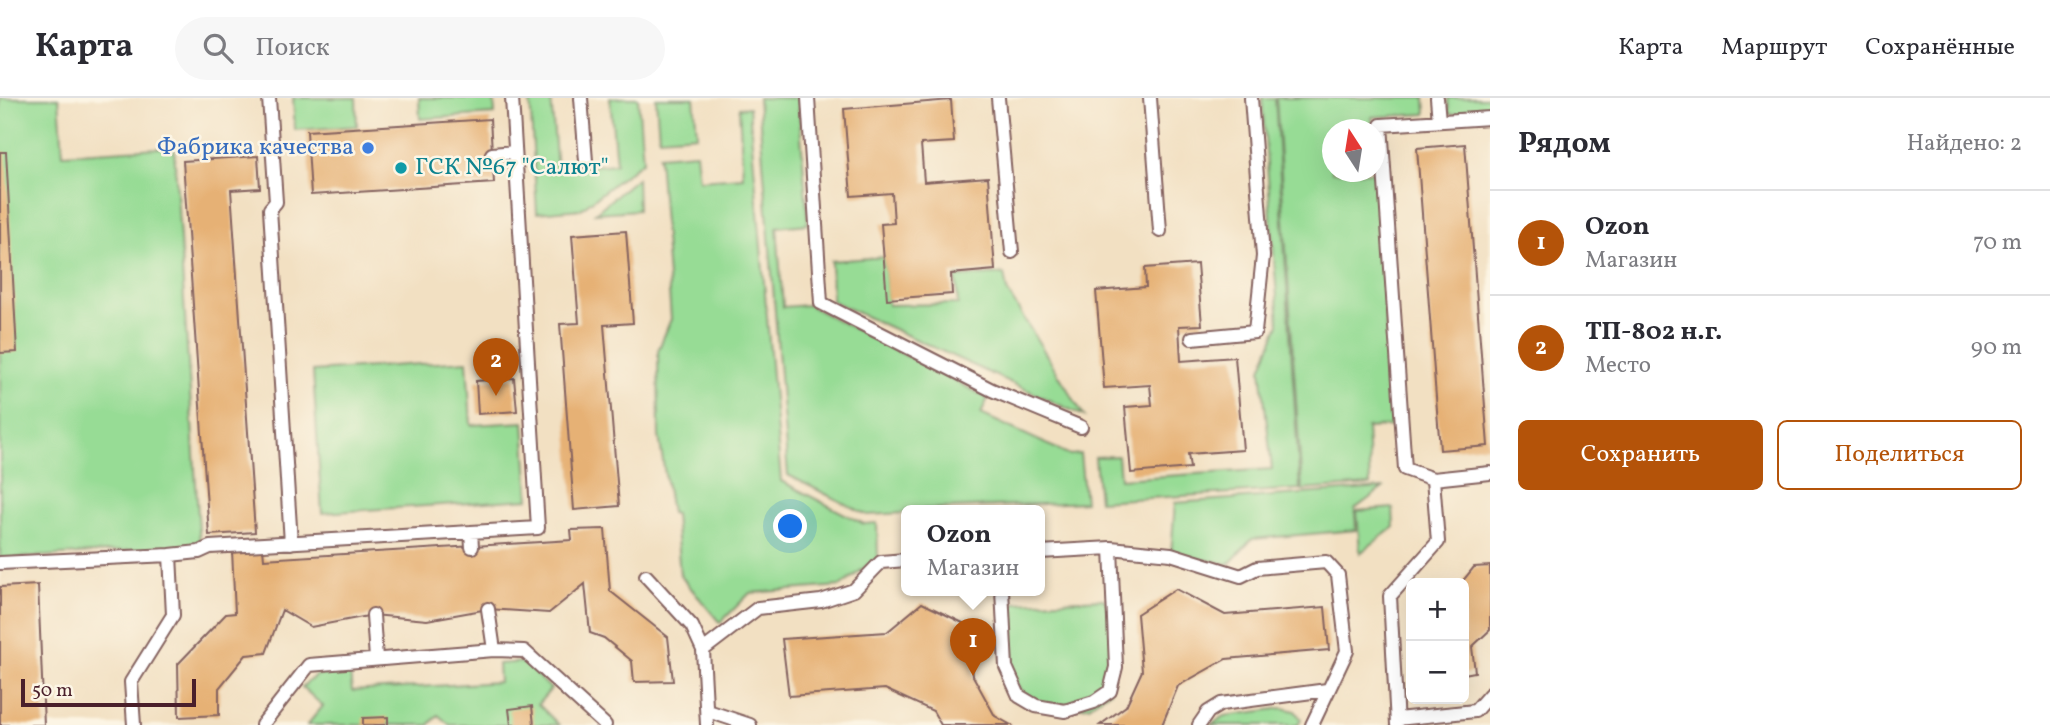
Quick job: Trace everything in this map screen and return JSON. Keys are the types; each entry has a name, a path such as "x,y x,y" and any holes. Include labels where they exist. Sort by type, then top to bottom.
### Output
{"lane":[{"path":"269,98 276,202 270,209 291,542"},
{"path":"0,563 170,555 199,552 210,547 538,528 512,98"},
{"path":"581,98 586,161"},
{"path":"808,98 821,303 992,390 1081,427"},
{"path":"998,98 1012,252"},
{"path":"1150,98 1160,231"},
{"path":"1192,338 1255,332 1263,256 1251,98"},
{"path":"1437,98 1439,121"},
{"path":"1490,118 1381,125 1405,469 1433,479 1490,473"},
{"path":"492,154 515,152"},
{"path":"1433,479 1438,542 1390,596 1397,722 1475,711 1490,694"},
{"path":"471,532 472,547"},
{"path":"356,539 356,554"},
{"path":"1045,552 1111,548 1171,554 1241,576 1257,568 1326,562 1338,575 1347,651 1312,725"},
{"path":"1002,596 1006,667 1018,696 1036,706 1065,711 1094,702 1110,691 1116,667 1111,548"},
{"path":"134,725 131,682 173,615 170,555"},
{"path":"703,650 758,608 821,601 854,590 881,562 901,560"},
{"path":"646,576 692,626 703,650 707,725"},
{"path":"488,608 494,650"},
{"path":"373,615 376,659"},
{"path":"262,725 309,665 494,650 524,651 605,725"},
{"path":"1199,725 1208,712 1220,704 1327,690"},
{"path":"708,711 750,725"}],"green space":[{"path":"0,98 59,98 63,154 174,147 200,546 0,559"},
{"path":"293,98 356,98 357,126 295,130"},
{"path":"419,98 494,98 495,114 420,119"},
{"path":"530,98 551,98 557,169 616,164 610,98 638,98 643,161 581,209 537,213"},
{"path":"656,98 694,98 697,135 659,138"},
{"path":"758,98 798,98 808,224 777,227 783,307 808,305 988,398 981,414 1070,455 1080,454 1085,502 901,505 901,513 867,515 788,475"},
{"path":"1262,98 1275,98 1300,489 1099,501 1095,457 1118,456 1120,479 1272,469 1261,369 1279,324"},
{"path":"1276,98 1425,98 1426,114 1372,119 1322,119 1322,182 1377,182 1392,426 1367,428 1370,485 1302,490"},
{"path":"1448,98 1490,98 1490,112 1449,114"},
{"path":"749,107 781,481 864,524 877,523 878,557 841,586 750,593 720,623 680,575 675,514 671,513 659,436 658,351 671,319 659,156 696,153 699,180 743,177 739,108"},
{"path":"637,178 638,210 595,213"},
{"path":"884,257 888,305 958,304 956,277 1004,274 1007,291 1084,416 832,301 831,261"},
{"path":"467,361 471,425 524,422 529,499 322,513 313,371"},
{"path":"1383,488 1355,509 1356,530 1252,539 1229,564 1171,554 1175,503"},
{"path":"1393,508 1394,527 1360,553 1357,511"},
{"path":"1104,599 1114,619 1110,691 1089,706 1040,709 1006,675 1005,627 1014,603"},
{"path":"524,662 551,689 538,704 559,725 450,725 438,715 429,725 307,725 323,706 302,687 316,675 350,672 352,691 499,682 498,664"},
{"path":"1283,708 1295,711 1301,719 1298,725 1211,725 1225,716"}],"building":[{"path":"951,100 954,142 921,144 924,182 988,177 995,270 951,274 952,294 887,299 881,224 894,223 892,193 851,196 844,109"},
{"name":"ГСК №67 \"Салют\"","path":"490,119 494,183 311,195 307,131"},
{"path":"1465,144 1488,446 1440,450 1417,148"},
{"path":"0,152 6,152 17,352 0,353"},
{"path":"258,156 260,188 231,190 255,532 209,535 183,161"},
{"path":"626,231 633,323 604,325 619,506 574,510 560,324 579,323 572,235"},
{"path":"1197,264 1202,325 1179,326 1181,361 1235,357 1243,450 1188,454 1190,468 1131,473 1125,407 1152,405 1150,385 1104,388 1096,291 1146,287 1145,268"},
{"path":"514,378 517,411 478,414 476,381"},
{"path":"605,529 610,591 668,637 673,681 634,682 632,661 604,638 590,633 585,584 549,613 488,609 427,620 373,615 311,627 282,610 266,653 246,655 219,688 219,715 179,717 178,664 226,614 235,613 232,550 263,548 264,559 572,540 571,530"},
{"path":"1490,566 1490,630 1472,647 1475,672 1469,673 1469,578 1465,578 1474,567"},
{"path":"38,585 44,725 0,725 0,587"},
{"path":"1176,589 1225,615 1325,607 1329,650 1226,659 1178,686 1162,725 1100,725 1126,706 1142,671 1137,614"},
{"path":"922,603 969,626 973,676 995,716 1011,725 941,725 933,711 885,689 789,696 782,639 887,632"},
{"path":"532,706 534,725 511,725 509,709"},
{"path":"388,717 388,725 363,725 363,718"}],"place":[{"name":"Фабрика качества","path":"368,148"},
{"name":"ГСК №67 \"Салют\"","path":"401,168"},
{"name":"ТП-802 н.г.","path":"496,396"},
{"name":"Ozon","path":"973,676"}]}
